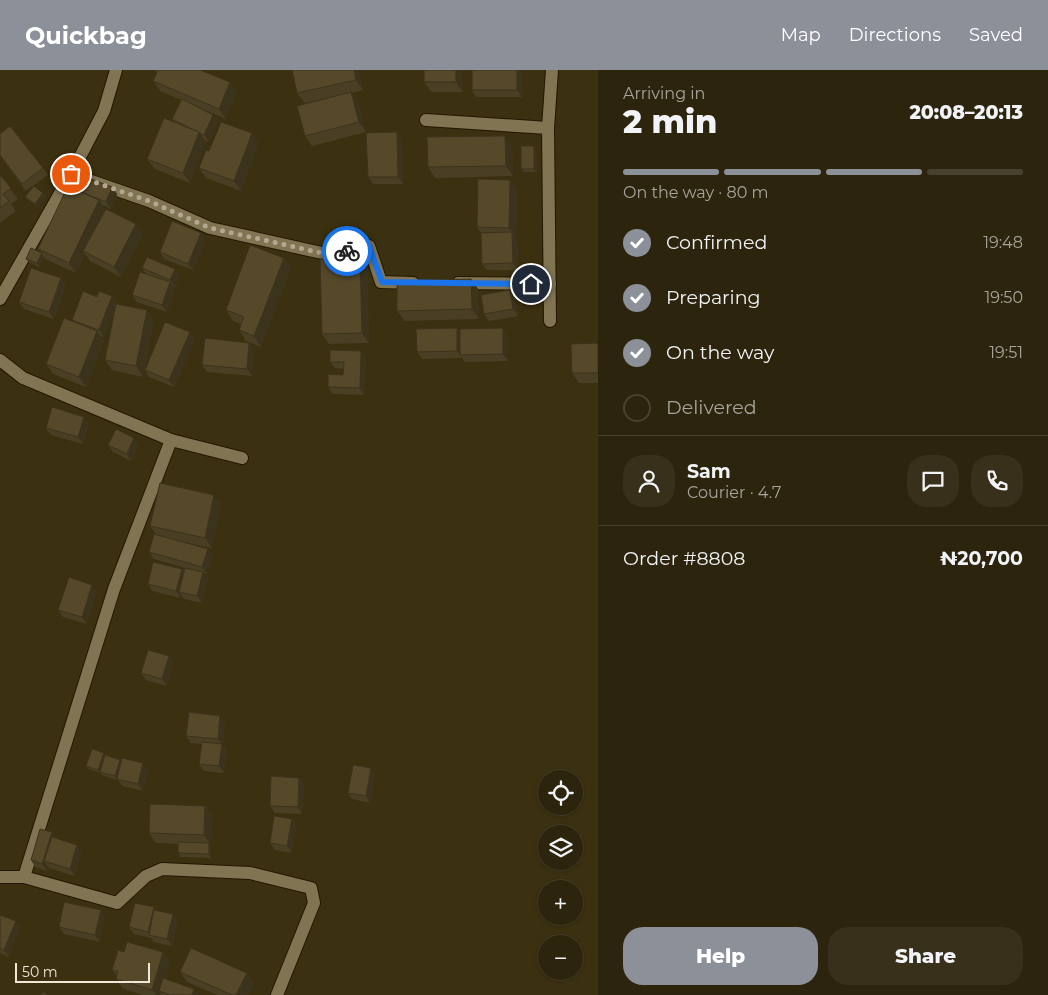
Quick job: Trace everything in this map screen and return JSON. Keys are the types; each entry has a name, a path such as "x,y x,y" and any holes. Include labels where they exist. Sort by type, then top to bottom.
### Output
{"street":[{"path":"0,299 71,174 104,111 116,70"},
{"path":"550,320 548,128 552,70"},
{"path":"426,120 548,128"},
{"path":"71,174 149,201 210,228 331,255 369,246 382,282 421,283"},
{"path":"441,283 550,284"},
{"path":"0,360 23,378 171,440 242,458"},
{"path":"24,877 114,589 171,440"},
{"path":"0,877 24,877 117,903 146,876 162,869 250,873 311,888 314,903 278,995"}],"building":[{"path":"158,70 200,70 230,82 219,109 153,81"},
{"path":"292,70 354,70 356,80 297,93"},
{"path":"424,70 456,70 456,82 424,82"},
{"path":"472,70 517,70 517,90 472,90"},
{"path":"351,92 359,122 305,136 297,106"},
{"path":"182,99 213,115 204,135 172,119"},
{"path":"164,118 199,132 183,173 147,159"},
{"path":"221,122 252,133 234,181 199,168 206,150 209,151"},
{"path":"10,126 43,168 22,184 0,155 0,134"},
{"path":"397,132 398,177 368,177 366,133"},
{"path":"505,136 506,166 428,167 427,137"},
{"path":"521,146 534,146 534,169 521,169"},
{"path":"78,174 112,187 106,202 72,188"},
{"path":"0,175 11,188 3,194 9,201 0,208"},
{"path":"478,179 510,180 509,228 477,227"},
{"path":"34,186 43,193 35,204 25,197"},
{"path":"68,186 99,200 69,263 38,249"},
{"path":"106,209 136,224 114,267 83,251"},
{"path":"172,221 201,233 188,264 160,252"},
{"path":"512,232 513,263 482,264 481,233"},
{"path":"250,245 284,258 254,336 239,330 244,317 226,310"},
{"path":"31,248 42,253 37,263 26,259"},
{"path":"147,257 175,269 170,280 142,268"},
{"path":"360,258 362,333 322,334 320,259"},
{"path":"31,268 61,278 49,312 19,302"},
{"path":"140,272 170,282 162,305 132,295"},
{"path":"471,279 472,309 397,311 397,281"},
{"path":"510,290 513,309 484,314 481,295"},
{"path":"83,291 97,297 99,291 112,296 99,330 72,320"},
{"path":"116,304 147,310 136,366 105,360"},
{"path":"64,318 97,331 79,377 46,364"},
{"path":"165,322 190,332 169,380 145,370"},
{"path":"457,328 457,351 417,352 416,329"},
{"path":"503,328 503,354 460,355 460,329"},
{"path":"205,338 249,343 247,369 202,365"},
{"path":"598,343 598,373 572,373 571,344"},
{"path":"330,350 361,351 360,388 328,387 328,374 343,375 344,362 330,362"},
{"path":"52,407 84,417 78,437 46,428"},
{"path":"116,429 134,438 127,454 108,445"},
{"path":"160,483 214,495 205,538 150,526"},
{"path":"154,534 208,549 202,567 149,552"},
{"path":"153,562 182,569 176,591 148,584"},
{"path":"185,568 203,572 197,596 179,592"},
{"path":"69,577 92,585 82,617 58,610"},
{"path":"148,650 169,656 162,679 141,673"},
{"path":"189,712 220,716 218,739 186,736"},
{"path":"202,742 222,744 219,766 199,764"},
{"path":"92,749 104,753 98,770 86,766"},
{"path":"105,755 120,760 115,776 100,772"},
{"path":"122,758 143,763 138,784 117,779"},
{"path":"353,765 371,768 366,796 348,793"},
{"path":"271,776 299,778 298,807 270,806"},
{"path":"150,804 205,806 204,835 149,833"},
{"path":"274,816 292,819 287,846 270,843"},
{"path":"40,829 52,832 42,864 31,860"},
{"path":"52,837 77,845 70,869 44,861"},
{"path":"178,842 209,843 209,854 178,853"},
{"path":"64,902 101,910 95,935 59,927"},
{"path":"135,903 154,907 148,932 129,927"},
{"path":"154,910 173,914 167,939 149,935"},
{"path":"0,915 16,921 4,950 0,948"},
{"path":"127,942 163,952 152,990 116,979 118,971 112,970 118,950 124,952"},
{"path":"191,948 247,973 236,995 232,995 180,972"},
{"path":"163,978 194,989 192,995 170,995 159,991"}],"way so far":[{"path":"71,174 149,201 210,228 331,255 347,251"}],"route":[{"path":"347,251 369,246 382,282 531,284"}]}
